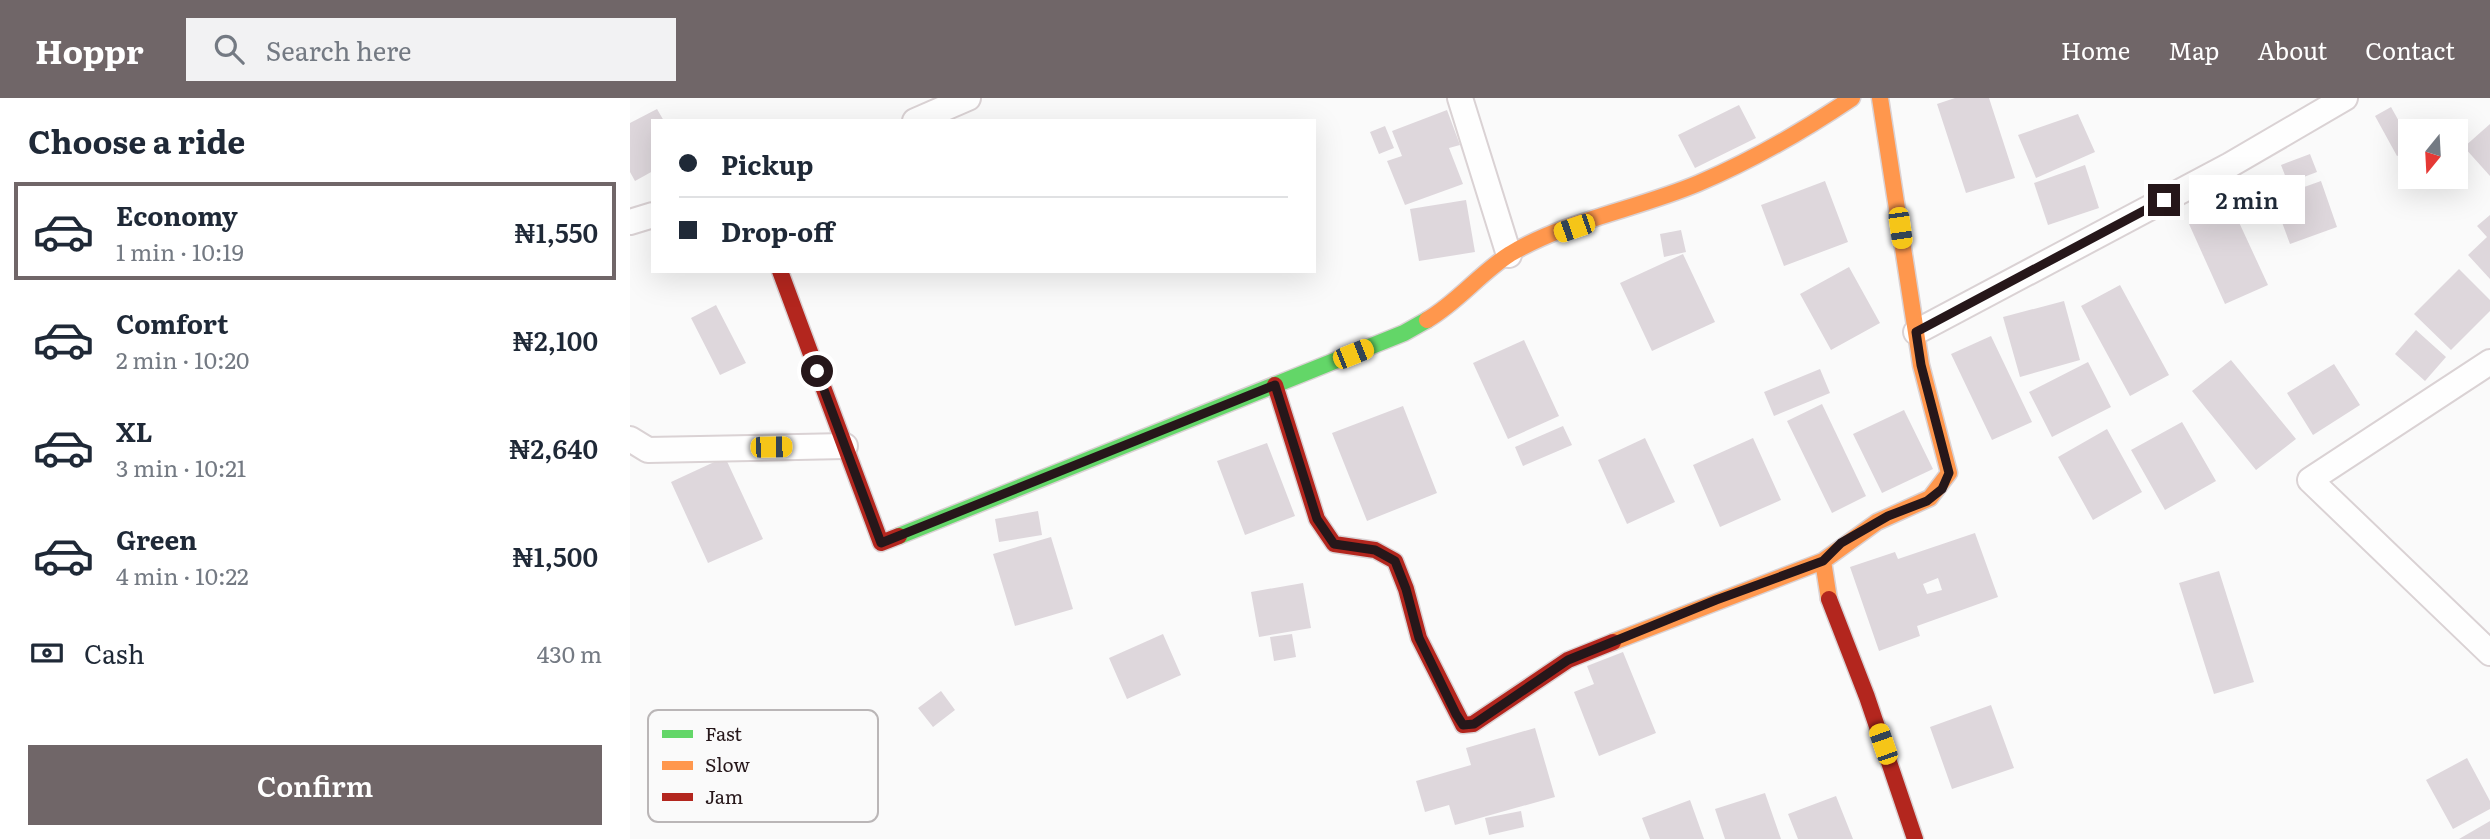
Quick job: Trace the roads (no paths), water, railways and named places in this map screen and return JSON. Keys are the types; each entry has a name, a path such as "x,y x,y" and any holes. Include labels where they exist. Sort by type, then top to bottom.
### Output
{"street":[{"path":"920,119 968,98"},
{"path":"1460,98 1508,255"},
{"path":"781,273 881,543 1415,327 1448,308 1508,255 1549,236 1699,183 1797,135 1852,98"},
{"path":"1275,385 1317,519 1334,544 1375,550 1395,561 1406,589 1419,638 1463,725 1474,724 1568,660 1716,600 1823,561 1841,543 1888,516 1927,501 1942,489 1949,473 1921,365 1880,98"},
{"path":"1916,332 2231,165 2345,98"},
{"path":"630,222 651,216"},
{"path":"2490,362 2310,480 2490,653"},
{"path":"630,439 648,450 845,446"},
{"path":"1823,561 1831,608 1867,697 1915,839"}]}
